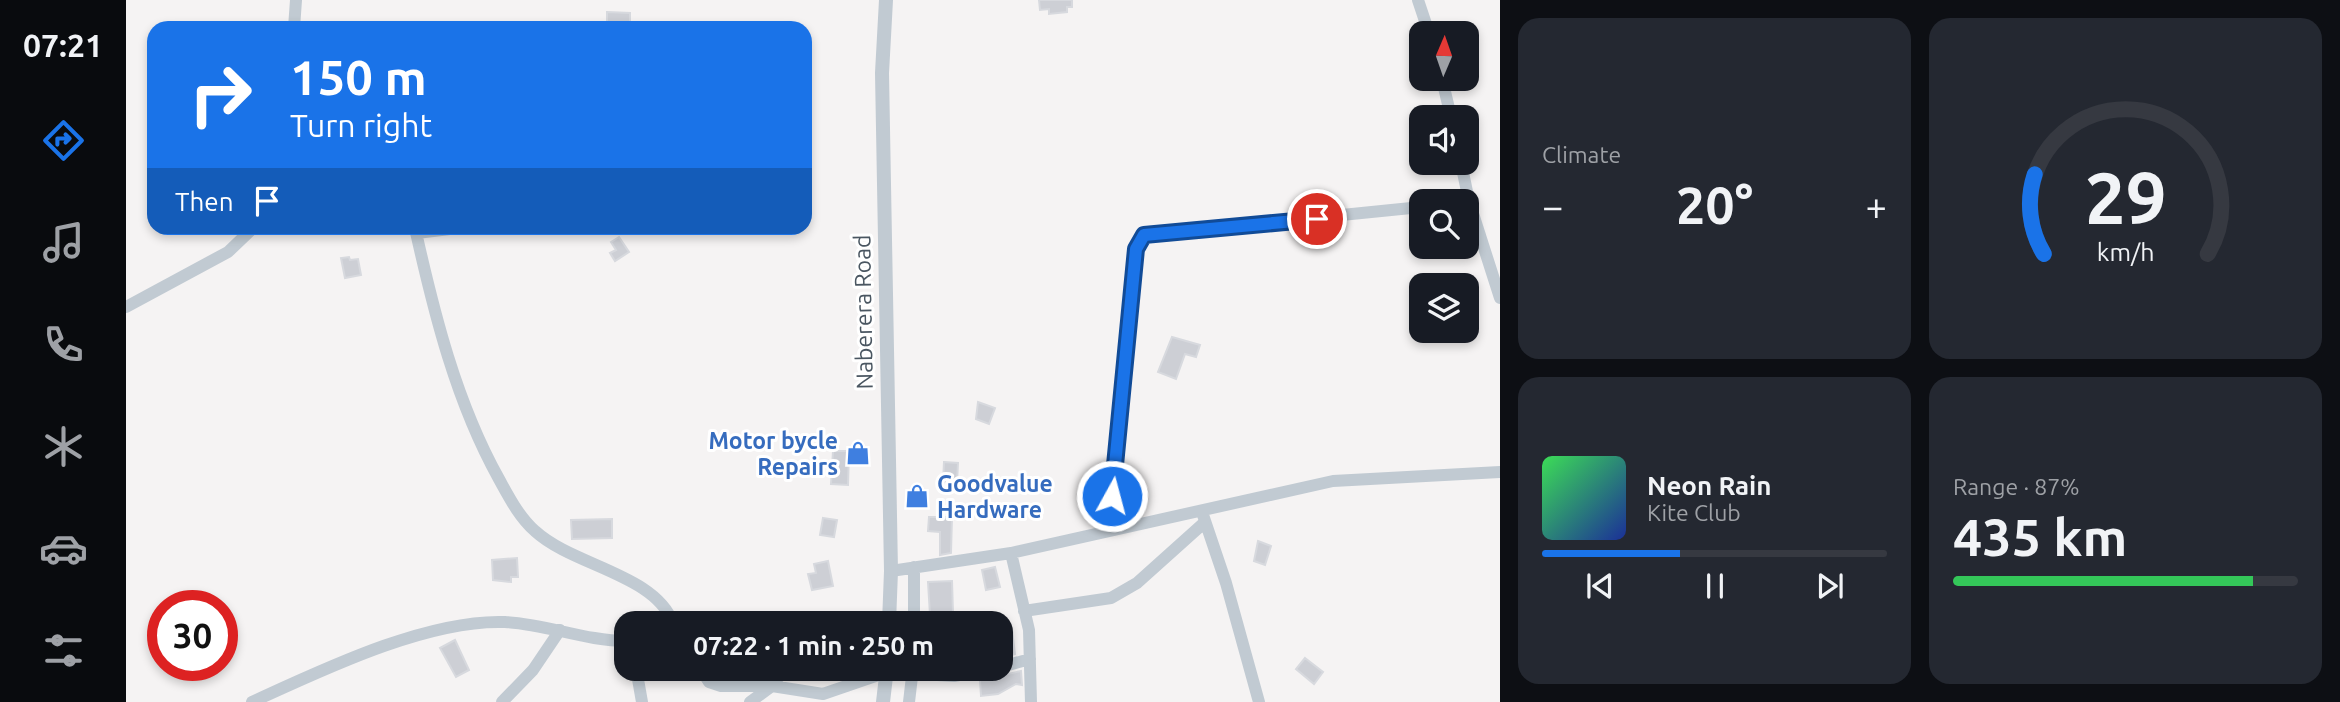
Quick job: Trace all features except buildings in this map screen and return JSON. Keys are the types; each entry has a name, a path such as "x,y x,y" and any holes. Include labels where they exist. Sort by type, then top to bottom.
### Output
{"street":[{"path":"294,21 296,0"},
{"name":"Naberera Road","path":"886,0 882,73 889,611"},
{"path":"1418,0 1425,21"},
{"path":"1104,531 1114,485 1136,249 1144,235 1409,208"},
{"path":"126,307 228,252 246,235"},
{"path":"417,235 469,422 518,512 535,531 564,552 649,592 667,611"},
{"path":"1479,236 1500,298"},
{"path":"891,571 1011,554 1104,531 1203,515 1333,481 1500,472"},
{"path":"1024,611 1111,598 1137,583 1203,515"},
{"path":"1203,515 1226,583 1259,702"},
{"path":"1011,554 1024,611 1030,659 1031,702"},
{"path":"914,567 914,611"},
{"path":"252,702 355,656 457,626 507,622 614,639"},
{"path":"502,702 533,670 560,630"},
{"path":"1013,664 1030,659"},
{"path":"638,681 642,702"},
{"path":"708,681 721,686 777,687 835,697 866,681"},
{"path":"768,681 777,687"},
{"path":"883,702 886,681"},
{"path":"909,702 912,681"},
{"path":"750,702 777,687"}],"place":[{"name":"Motor bycle Repairs","path":"858,453"},
{"name":"Goodvalue Hardware","path":"917,496"}],"route":[{"path":"1112,496 1136,249 1144,235 1317,219"}]}
